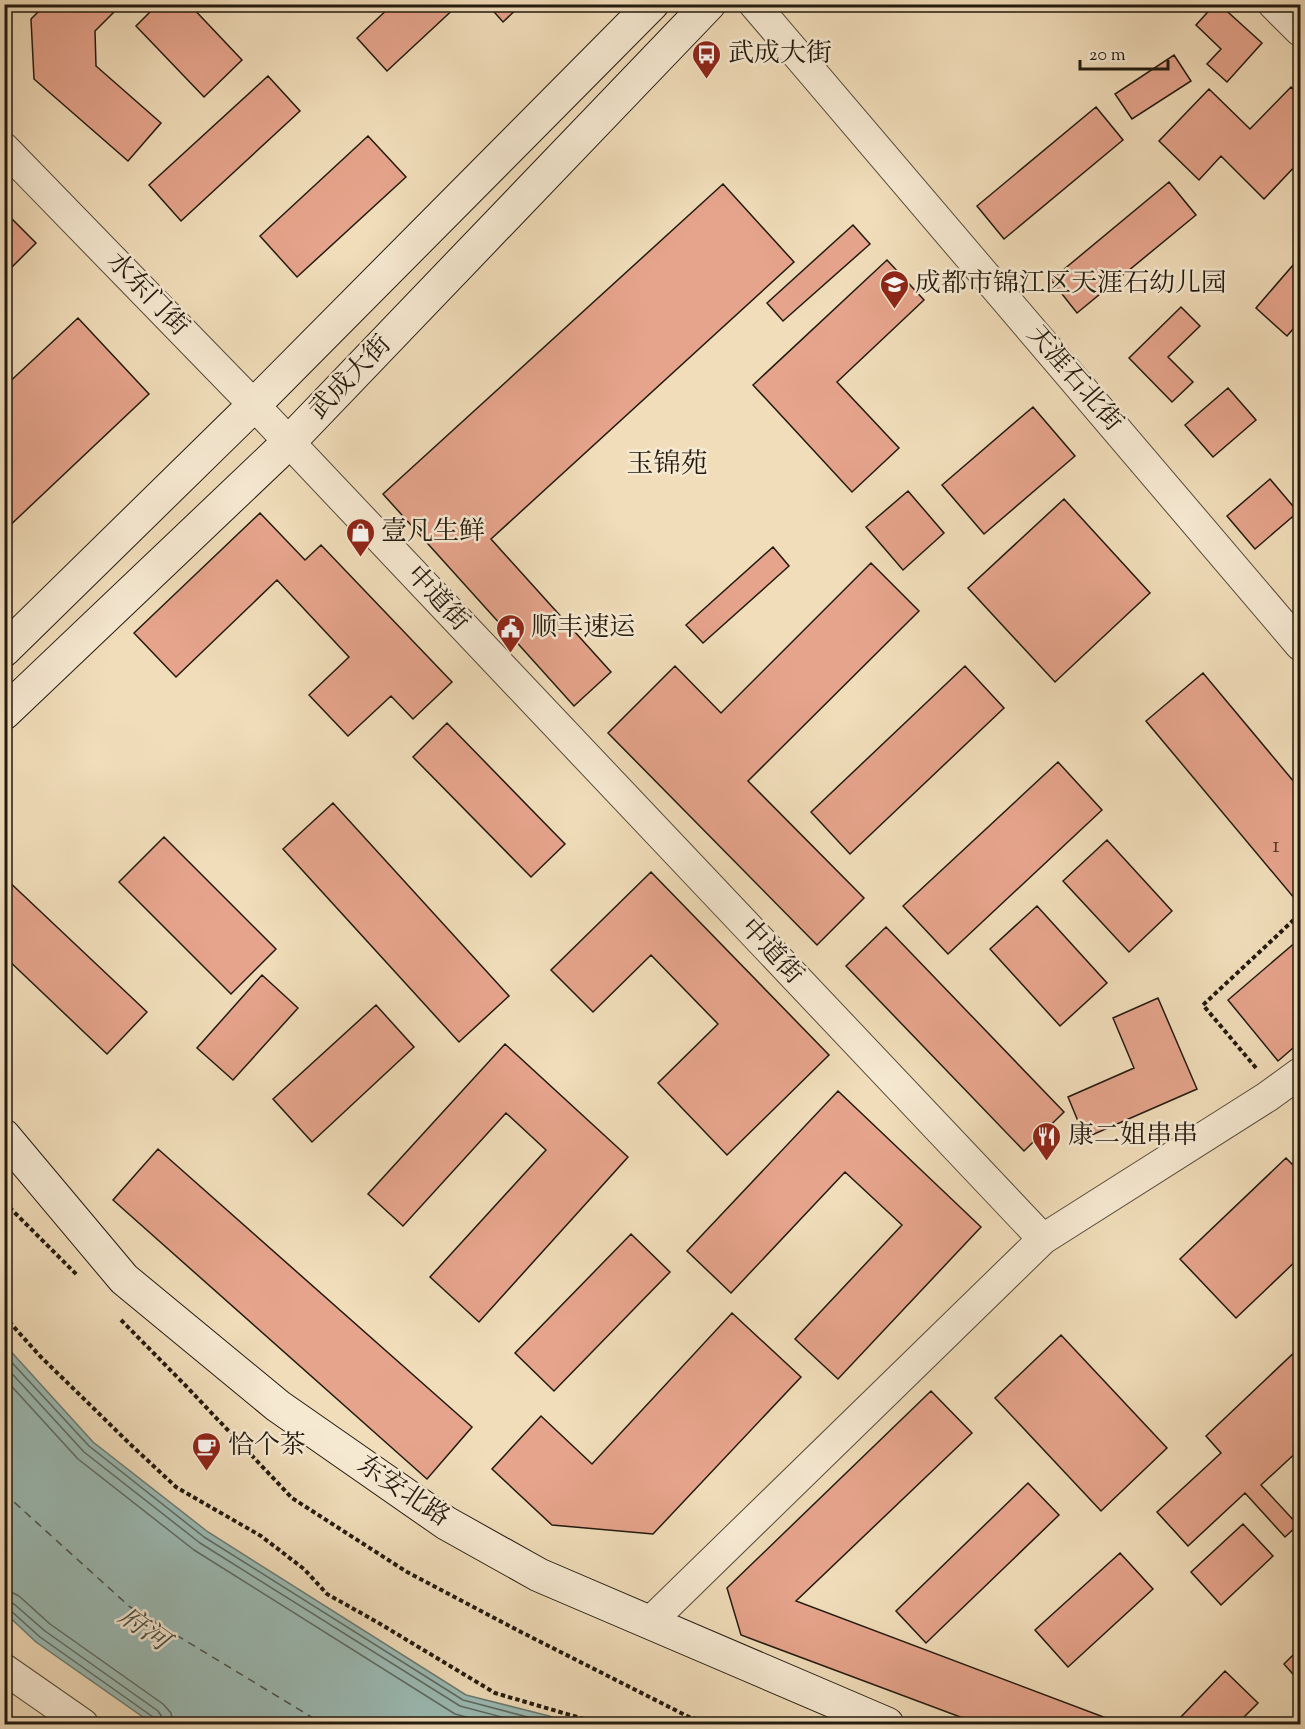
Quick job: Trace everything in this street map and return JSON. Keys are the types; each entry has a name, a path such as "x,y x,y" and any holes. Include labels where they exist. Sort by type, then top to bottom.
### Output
{"main road":[{"name":"武成大街","path":"4,650 254,405 652,4"},
{"name":"武成大街","path":"4,713 289,442 709,4"},
{"name":"东安北路","path":"4,1136 124,1279 278,1406 446,1523 539,1575 887,1725"}],"street":[{"name":"天涯石北街","path":"754,4 1300,645"},
{"path":"1273,4 1300,31"},
{"name":"水东门街","path":"4,148 289,442"},
{"name":"中道街","path":"289,442 1043,1239"},
{"path":"649,1623 1043,1239 1300,1073"},
{"path":"4,1669 83,1725"}],"path":[{"path":"1267,1096 1256,1066 1203,1005 1300,914"},
{"path":"4,1202 79,1277"},
{"path":"4,1316 40,1356 176,1487 261,1536 304,1569 327,1594 495,1693 601,1725"},
{"path":"120,1319 292,1498 407,1572 689,1717 714,1725"}],"water":[{"name":"府河","path":"5,1345 93,1442 208,1532 466,1695 572,1724 153,1724 36,1642 5,1613"}],"building":[{"path":"46,4 122,4 95,31 96,66 161,123 128,161 34,79 31,19"},
{"path":"158,4 189,4 242,60 204,97 136,26"},
{"path":"393,4 459,4 387,71 357,38"},
{"path":"487,4 522,4 503,22"},
{"path":"1215,4 1219,4 1262,43 1227,82 1207,64 1221,49 1196,25"},
{"path":"1174,55 1191,81 1132,119 1115,94"},
{"path":"268,76 300,111 181,221 149,185"},
{"path":"1291,87 1300,96 1300,161 1264,199 1221,156 1199,180 1159,141 1209,89 1250,129"},
{"path":"1096,107 1123,140 1004,239 977,206"},
{"path":"368,136 406,177 297,277 260,236"},
{"path":"1169,182 1196,215 1077,313 1051,280"},
{"path":"723,184 794,262 491,539 611,672 574,706 383,494"},
{"path":"4,211 36,243 4,275"},
{"path":"853,225 870,244 783,321 767,303"},
{"path":"1300,257 1300,321 1287,336 1256,308"},
{"path":"887,260 924,300 837,382 899,448 852,492 753,385"},
{"path":"1181,307 1200,326 1168,357 1193,382 1172,402 1129,358"},
{"path":"78,318 149,394 4,531 4,387"},
{"path":"1228,388 1256,420 1213,457 1185,425"},
{"path":"1033,407 1075,456 984,534 942,485"},
{"path":"1270,479 1298,512 1255,549 1227,516"},
{"path":"908,491 944,533 903,570 866,527"},
{"path":"1064,499 1150,593 1055,682 968,588"},
{"path":"260,513 305,560 321,545 452,682 413,719 391,696 348,736 309,695 349,657 277,580 176,677 134,633"},
{"path":"773,547 789,566 703,643 686,625"},
{"path":"871,563 919,611 748,781 864,898 817,945 608,733 675,666 721,713"},
{"path":"965,666 1004,708 850,854 811,812"},
{"path":"1203,673 1300,789 1300,905 1146,721"},
{"path":"447,723 565,844 531,877 413,757"},
{"path":"1058,762 1102,810 948,954 903,906"},
{"path":"333,803 509,996 459,1042 283,849"},
{"path":"164,837 276,949 231,994 119,882"},
{"path":"1107,840 1172,911 1129,952 1063,881"},
{"path":"651,872 829,1055 727,1155 658,1083 718,1024 651,955 593,1012 551,970"},
{"path":"4,877 147,1012 107,1054 4,956"},
{"path":"1037,906 1107,983 1060,1026 990,949"},
{"path":"886,927 1064,1112 1024,1151 846,966"},
{"path":"1297,941 1300,945 1300,1042 1278,1061 1228,1000"},
{"path":"262,975 298,1008 233,1080 197,1048"},
{"path":"1158,998 1197,1089 1085,1138 1068,1097 1134,1068 1113,1018"},
{"path":"376,1005 414,1047 312,1142 273,1099"},
{"path":"505,1044 628,1157 479,1322 430,1277 546,1150 506,1113 403,1226 368,1194"},
{"path":"838,1091 981,1227 838,1379 795,1339 902,1225 845,1172 731,1293 687,1251"},
{"path":"158,1149 472,1427 427,1479 113,1200"},
{"path":"1286,1158 1300,1172 1300,1257 1236,1318 1180,1259"},
{"path":"631,1234 670,1272 554,1391 515,1353"},
{"path":"732,1313 801,1377 653,1534 552,1525 492,1469 541,1416 592,1464"},
{"path":"1061,1335 1167,1448 1101,1511 995,1398"},
{"path":"1300,1347 1300,1449 1261,1485 1298,1525 1285,1537 1245,1493 1188,1546 1157,1512 1221,1453 1206,1436"},
{"path":"931,1391 972,1433 796,1601 1122,1724 979,1724 741,1635 727,1588"},
{"path":"1028,1483 1059,1515 926,1643 896,1611"},
{"path":"1243,1524 1273,1556 1221,1605 1191,1572"},
{"path":"1120,1553 1153,1589 1068,1667 1035,1630"},
{"path":"1300,1648 1300,1682 1284,1664"},
{"path":"1225,1671 1258,1703 1237,1724 1177,1724 1179,1719"}],"ferry route":[{"path":"4,1493 130,1607 323,1724"}],"place":[{"name":"武成大街","path":"707,80"},
{"name":"成都市锦江区天涯石幼儿园","path":"894,310"},
{"name":"壹凡生鲜","path":"360,558"},
{"name":"顺丰速运","path":"510,654"},
{"name":"康二姐串串","path":"1047,1162"},
{"name":"恰个茶","path":"207,1472"}],"district":[{"name":"玉锦苑","path":"667,465"}]}
